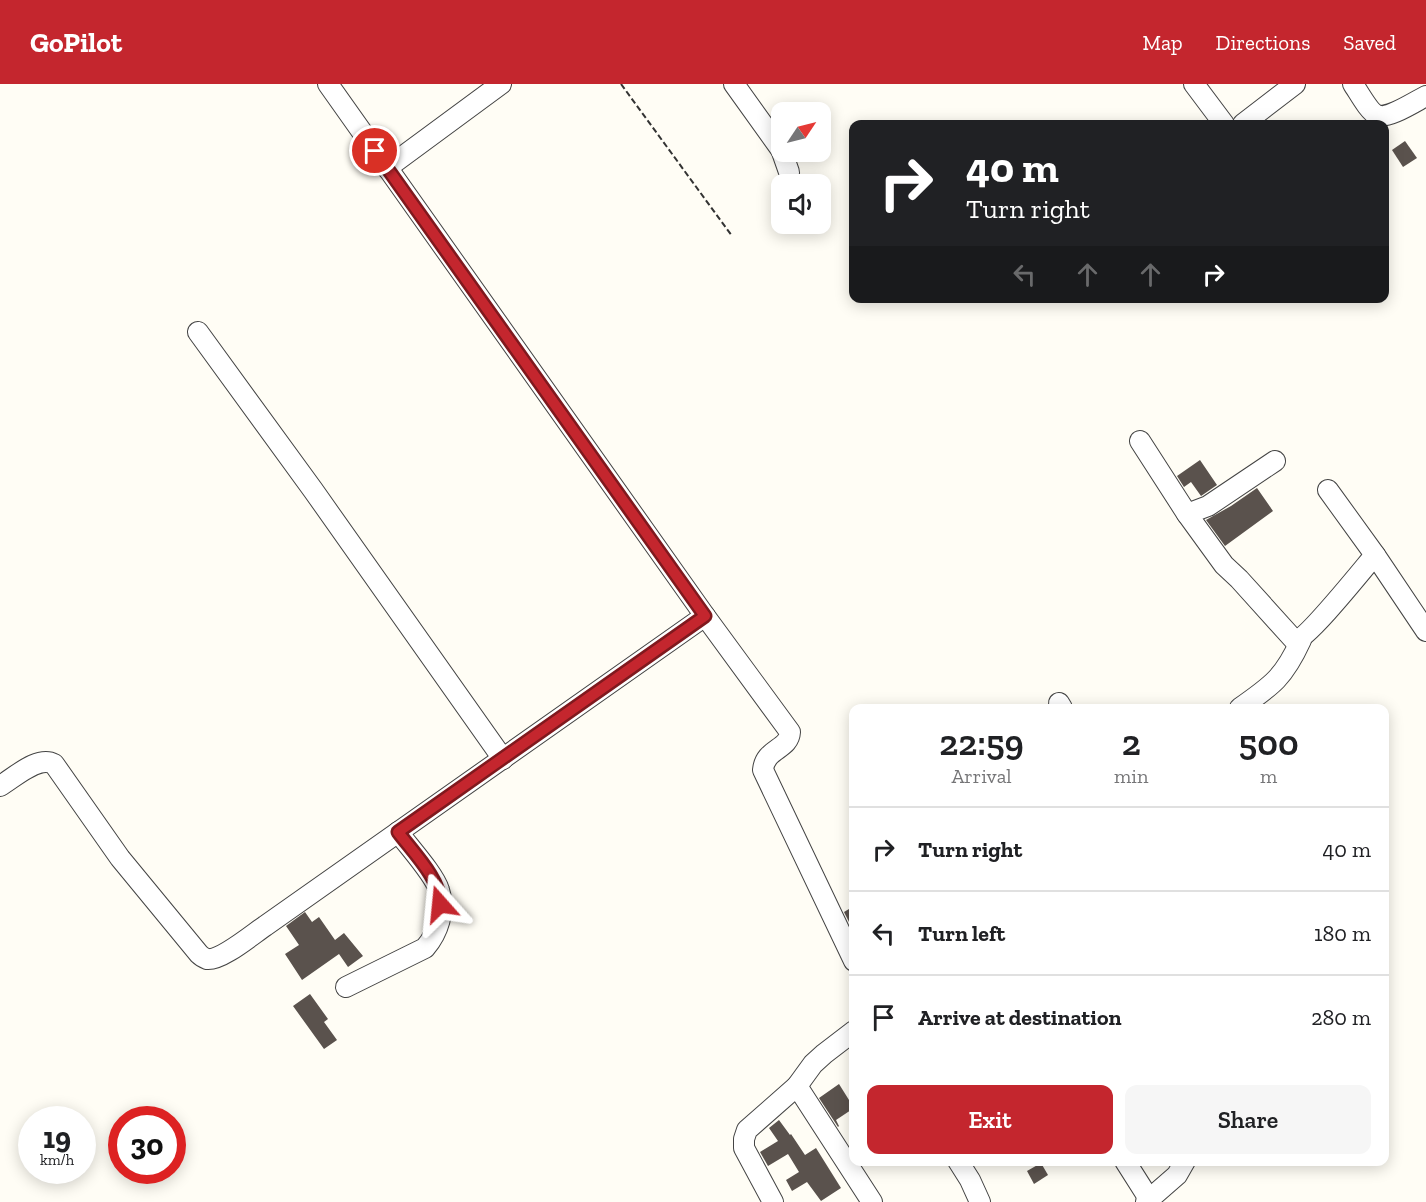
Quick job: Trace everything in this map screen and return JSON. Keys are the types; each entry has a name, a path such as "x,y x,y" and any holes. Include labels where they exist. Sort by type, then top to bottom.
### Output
{"street":[{"path":"328,84 705,616 790,732 787,742 766,758 763,770 849,951"},
{"path":"387,168 501,84"},
{"path":"734,84 771,136"},
{"path":"1194,84 1221,120"},
{"path":"1248,120 1295,84"},
{"path":"1353,84 1377,116 1394,112 1426,96"},
{"path":"786,162 789,172"},
{"path":"198,332 503,759"},
{"path":"1140,441 1187,514 1224,565 1271,613 1291,638 1301,640"},
{"path":"1187,514 1208,506 1275,461"},
{"path":"1328,490 1426,631"},
{"path":"1245,704 1281,677 1301,640 1375,555"},
{"path":"0,786 40,762 48,761 54,764 120,858 205,958 219,956 705,616"},
{"path":"346,987 425,948 437,931 440,921 440,891 398,832"},
{"path":"768,1200 744,1148 747,1130 797,1086 813,1064 849,1035"},
{"path":"797,1086 872,1202"},
{"path":"961,1166 980,1202"},
{"path":"1128,1166 1149,1201 1177,1175 1182,1166"}],"path":[{"path":"621,84 732,236"}],"building":[{"path":"1405,141 1417,158 1403,167 1392,150"},
{"path":"1200,460 1217,485 1201,496 1191,482 1184,487 1177,476"},
{"path":"1257,488 1273,511 1225,546 1206,520"},
{"path":"849,909 849,922 844,912"},
{"path":"305,912 312,922 319,917 335,940 344,933 363,956 348,967 339,954 302,980 285,954 299,945 286,926"},
{"path":"310,994 328,1019 324,1022 337,1040 324,1049 293,1006"},
{"path":"839,1084 849,1100 849,1111 836,1120 838,1127 819,1098"},
{"path":"779,1120 805,1155 816,1148 841,1188 821,1201 807,1182 792,1191 786,1180 799,1172 788,1154 768,1166 760,1152 778,1141 769,1128"},
{"path":"1036,1166 1043,1166 1048,1175 1034,1184 1027,1171"}],"route":[{"path":"375,151 705,616 398,832 437,885 441,897 440,904"}]}
